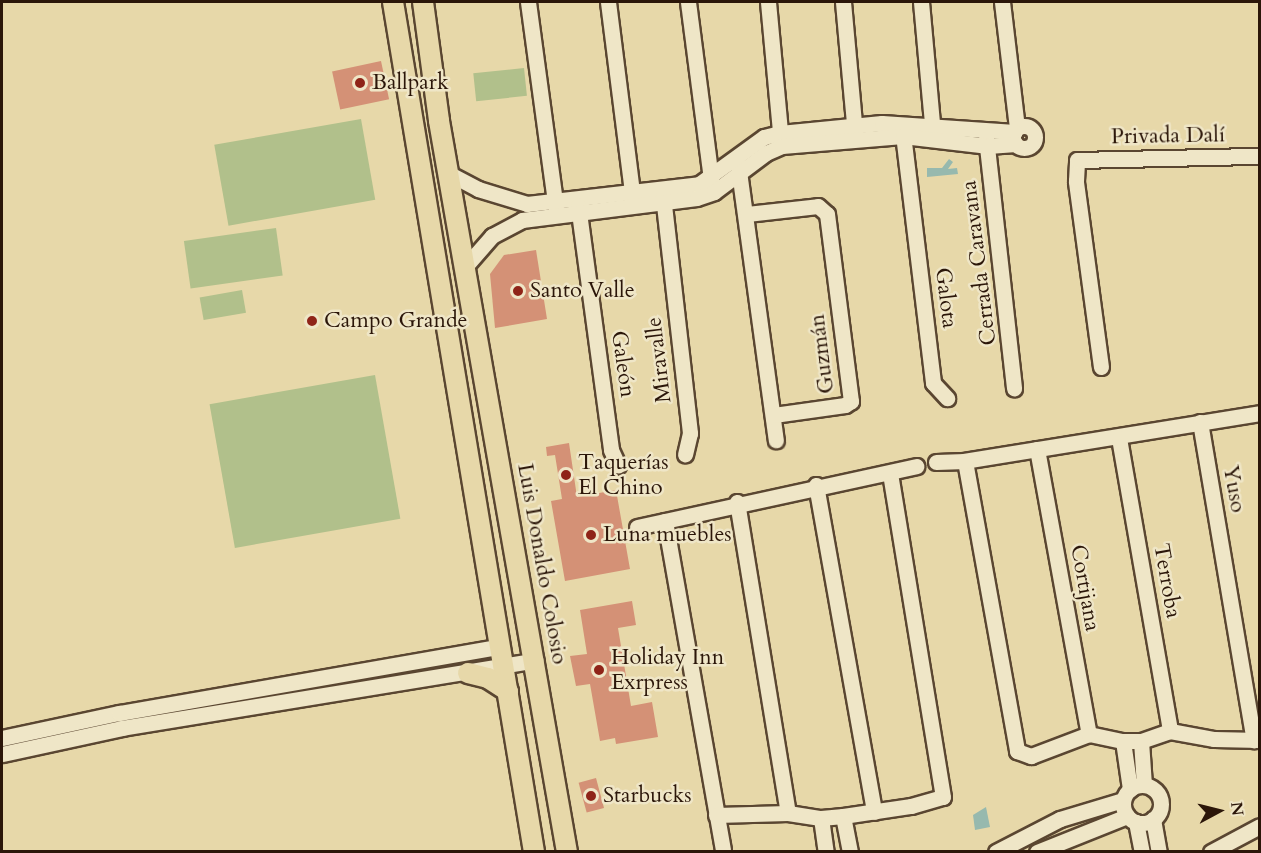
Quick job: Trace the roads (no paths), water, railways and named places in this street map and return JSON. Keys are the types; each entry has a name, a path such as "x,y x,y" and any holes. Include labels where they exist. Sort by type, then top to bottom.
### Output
{"main road":[{"path":"393,2 409,77 534,852"},
{"name":"Luis Donaldo Colosio","path":"423,2 447,172 509,511 567,852"},
{"path":"409,77 420,94 435,97"},
{"path":"462,414 479,444 497,446"},
{"path":"472,476 488,478 509,511"},
{"path":"468,673 488,678 508,691"}],"street":[{"path":"528,2 556,209"},
{"path":"608,2 633,199"},
{"path":"688,2 712,186"},
{"path":"768,2 781,140"},
{"path":"843,2 855,132"},
{"path":"921,2 933,140"},
{"path":"902,129 933,140 986,139 1016,135 1002,2"},
{"path":"447,172 521,212 663,197 712,186 738,165 781,140 902,129 932,124 986,139"},
{"name":"Galota","path":"902,129 933,383 947,398"},
{"name":"Cerrada Caravana","path":"986,139 1014,388"},
{"name":"Privada Dalí","path":"1101,367 1076,180 1077,160 1260,156"},
{"path":"738,165 747,214 776,440"},
{"name":"Miravalle","path":"663,197 690,433 685,454"},
{"name":"Guzmán","path":"747,214 818,206 827,214 851,401 845,405 774,415"},
{"name":"Galeón","path":"579,207 611,450 618,465"},
{"path":"466,277 492,236 521,212"},
{"path":"936,462 965,462 1260,413"},
{"name":"Yuso","path":"1200,422 1257,740"},
{"name":"Terroba","path":"1119,438 1170,731"},
{"name":"Cortijana","path":"1037,449 1089,734"},
{"path":"965,462 1014,745 1017,751 1031,756 1089,734 1124,747 1142,745 1170,731 1214,739 1257,740"},
{"path":"637,527 737,502 916,466"},
{"path":"716,815 788,813 821,818 874,812 936,801 943,797 944,787 890,473"},
{"path":"816,485 874,812"},
{"path":"737,502 788,813"},
{"path":"665,521 723,850"},
{"path":"2,738 120,720 309,698 468,673 503,656"},
{"path":"2,754 120,720 306,680 503,656 535,660"},
{"path":"306,680 309,698"},
{"path":"1132,791 1142,745"},
{"path":"1124,747 1132,791 1132,819 1142,852"},
{"path":"996,852 1060,819 1132,791 1154,790 1160,799 1160,810 1153,819 1159,852"},
{"path":"843,816 850,852"},
{"path":"821,818 826,852"},
{"path":"1036,852 1132,819 1153,819"},
{"path":"1210,852 1260,826"}],"water":[{"path":"949,159 953,162 948,169 957,168 958,174 927,177 927,168 942,168"},
{"path":"986,807 990,827 975,830 973,815"}],"place":[{"name":"Ballpark","path":"360,83"},
{"name":"Santo Valle","path":"518,291"},
{"name":"Campo Grande","path":"312,321"},
{"name":"Taquerías El Chino","path":"566,475"},
{"name":"Luna muebles","path":"591,535"},
{"name":"Holiday Inn Exrpress","path":"599,670"},
{"name":"Starbucks","path":"591,796"}]}
